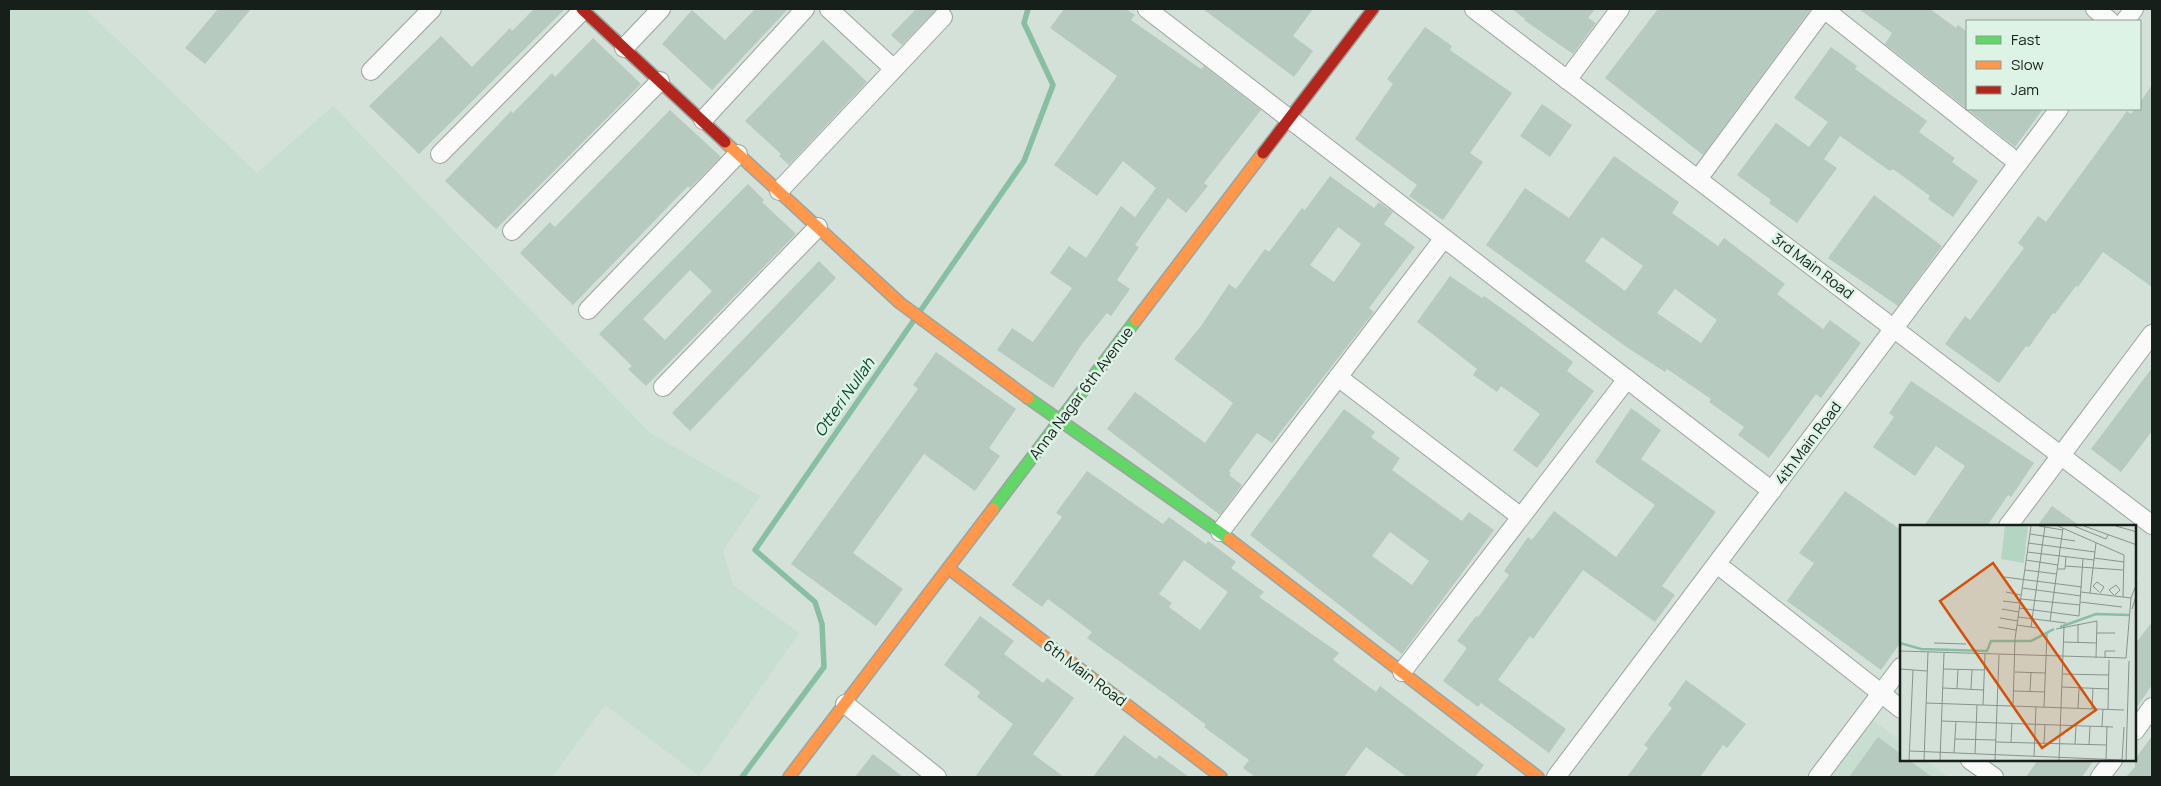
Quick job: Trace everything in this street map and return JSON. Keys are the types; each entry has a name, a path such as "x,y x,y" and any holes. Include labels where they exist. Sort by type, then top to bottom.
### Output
{"street":[{"path":"371,71 432,9"},
{"path":"440,154 582,9 900,303 1060,422 1220,532 1538,777"},
{"path":"624,48 661,9"},
{"path":"702,120 805,9"},
{"path":"829,9 894,69"},
{"path":"1147,9 1772,491"},
{"name":"Anna Nagar 6th Avenue","path":"789,777 1373,9"},
{"name":"3rd Main Road","path":"1474,9 1894,328 2060,457 2152,525"},
{"path":"1567,80 1620,9"},
{"path":"1698,179 1824,9 2018,163"},
{"path":"2095,9 2109,20"},
{"path":"2126,20 2134,9"},
{"path":"779,191 943,17"},
{"path":"512,231 660,81"},
{"name":"4th Main Road","path":"1556,777 2058,110"},
{"path":"588,310 738,154"},
{"path":"663,387 818,227"},
{"path":"1220,532 1444,238"},
{"path":"2009,525 2152,334"},
{"path":"1338,378 1521,517"},
{"path":"1402,672 1627,378"},
{"path":"1717,564 1900,708"},
{"name":"6th Main Road","path":"948,568 1221,777"},
{"path":"1818,777 1900,668"},
{"path":"845,704 937,777"},
{"path":"2136,729 2152,707"},
{"path":"1971,761 1994,777"},
{"path":"2100,777 2112,761"}],"shaded area":[{"path":"9,9 85,9 257,173 333,106 650,433 760,496 723,551 733,585 799,633 699,776 605,705 552,777 9,777"},
{"path":"1861,711 1900,741 1900,761 1926,761 1948,777 1811,777"}],"building":[{"path":"218,9 251,9 205,64 185,48"},
{"path":"534,9 565,9 419,154 369,106 441,36 472,67 510,28 512,31"},
{"path":"755,9 788,9 712,90 662,44 692,10 725,40"},
{"path":"916,9 937,9 902,45 891,35"},
{"path":"1064,9 1126,9 1135,15 1131,20 1201,69 1204,66 1261,110 1204,183 1208,186 1186,213 1168,198 1135,245 1139,247 1117,280 1130,289 1111,316 1107,313 1082,344 1053,388 997,350 1012,328 1033,342 1072,288 1050,273 1069,246 1086,258 1121,206 1135,217 1156,188 1123,161 1097,196 1054,165 1117,76 1050,28"},
{"path":"1203,9 1313,9 1293,36 1313,51 1294,77"},
{"path":"1512,9 1595,9 1588,18 1596,23 1573,54 1524,20"},
{"path":"1658,9 1811,9 1703,155 1605,78"},
{"path":"1859,9 1930,9 1956,28 1958,25 1966,31 1966,108 1885,44 1892,33"},
{"path":"1425,27 1452,46 1450,50 1512,93 1470,153 1483,162 1443,220 1409,196 1417,185 1355,139 1393,84 1387,79"},
{"path":"593,38 641,84 496,229 445,181 511,111 513,113 552,73 555,77"},
{"path":"823,40 867,82 789,165 779,156 781,154 745,121"},
{"path":"1831,47 1857,66 1855,69 1927,121 1919,132 1955,158 1952,162 1978,181 1953,217 1928,199 1930,196 1893,169 1890,171 1840,136 1824,159 1837,168 1797,223 1769,203 1771,200 1737,175 1776,123 1809,147 1828,122 1794,98"},
{"path":"2152,85 2152,287 2103,252 2078,287 2076,286 2055,314 2053,313 2029,347 2026,346 1999,383 1945,344 1965,316 1970,320 2024,248 2018,243 2038,216 2046,222 2127,111 2131,114 2134,110 2141,110 2141,101"},
{"path":"1542,104 1572,125 1550,157 1520,136"},
{"path":"670,110 721,157 690,188 688,186 573,305 520,253 550,222 555,227"},
{"path":"1968,110 2042,110 2015,147"},
{"path":"1614,156 1679,202 1672,213 1718,246 1724,238 1785,284 1777,294 1823,329 1830,320 1861,343 1821,398 1816,394 1769,458 1738,435 1744,427 1709,402 1711,399 1667,369 1665,372 1625,346 1486,245 1525,188 1569,218","holes":["1602,237 1643,266 1625,291 1585,261","1675,289 1717,320 1701,343 1657,313"]},
{"path":"1330,176 1374,208 1379,202 1393,212 1384,224 1415,247 1369,308 1374,312 1272,443 1257,433 1229,471 1231,473 1229,475 1242,485 1220,515 1107,429 1135,392 1205,443 1233,403 1174,359 1201,326 1229,284 1236,289 1265,249 1269,252 1302,208 1305,210","holes":["1338,227 1361,244 1334,282 1310,265"]},
{"path":"748,184 764,200 762,202 796,234 646,386 628,369 632,366 599,334","holes":["690,270 712,291 665,340 643,319"]},
{"path":"1874,195 1942,246 1898,306 1828,258"},
{"path":"819,261 836,278 690,431 672,413"},
{"path":"1450,276 1482,298 1484,296 1573,362 1567,371 1594,391 1537,468 1513,450 1540,414 1501,386 1497,392 1473,375 1477,369 1417,322"},
{"path":"936,352 1016,409 989,448 1000,456 975,491 924,454 853,553 903,589 876,626 791,564 918,389 913,385"},
{"path":"2152,368 2152,431 2121,472 2091,449"},
{"path":"1911,381 2034,463 2011,497 2008,495 1988,525 1925,525 1965,466 1936,446 1915,476 1873,447 1894,417 1889,413"},
{"path":"1631,408 1661,430 1641,459 1716,512 1662,586 1675,595 1655,622 1583,570 1533,639 1530,636 1498,680 1566,729 1549,753 1481,703 1478,707 1443,681 1467,648 1457,641 1476,616 1478,617 1509,575 1504,571 1528,537 1532,540 1554,511 1616,557 1655,505 1595,462"},
{"path":"1344,409 1375,432 1371,437 1400,458 1392,470 1462,521 1469,512 1494,530 1402,654 1250,535","holes":["1390,532 1429,561 1412,585 1372,556"]},
{"path":"1087,471 1163,524 1169,517 1206,544 1208,541 1236,562 1231,568 1264,592 1259,597 1339,653 1333,660 1376,692 1380,686 1484,765 1475,777 1407,777 1366,747 1344,777 1255,777 1243,768 1249,760 1204,727 1206,725 1172,699 1087,638 1092,632 1048,599 1042,607 1012,585 1062,517 1056,513","holes":["1184,560 1228,592 1200,630 1169,607 1172,603 1159,594"]},
{"path":"1845,491 1900,529 1900,643 1881,670 1787,601 1814,563 1799,553"},
{"path":"2052,506 2079,525 2038,525"},
{"path":"980,616 1014,641 1004,654 1043,683 1047,678 1074,698 1033,754 1064,777 975,777 1013,724 977,697 980,692 944,665"},
{"path":"2152,622 2152,685 2136,709 2136,643"},
{"path":"1686,680 1746,724 1727,748 1723,745 1700,777 1627,777 1648,748 1644,745 1672,708 1668,705"},
{"path":"1124,735 1156,759 1159,755 1189,777 1093,777"},
{"path":"2152,736 2152,777 2126,777 2135,767 2136,758"},
{"path":"1878,737 1900,753 1900,761 1910,761 1932,777 1849,777"},
{"path":"873,754 903,777 855,777"},
{"path":"2037,761 2093,761 2082,777 2026,777"}],"waterway":[{"name":"Otteri Nullah","path":"921,310 1024,161 1053,85 1024,23 1028,9"},
{"name":"Otteri Nullah","path":"742,777 824,667 822,624 815,602 755,550 914,320"}],"traffic: fast":[{"path":"993,509 1136,320"},
{"path":"1028,398 1229,539"}],"traffic: slow":[{"path":"725,142 900,303 1028,398"},
{"path":"1136,320 1263,153"},
{"path":"789,777 993,509"},
{"path":"1229,539 1538,777"},
{"path":"948,568 1221,777"}],"traffic: jam":[{"path":"582,9 725,142"},
{"path":"1263,153 1373,9"}]}
